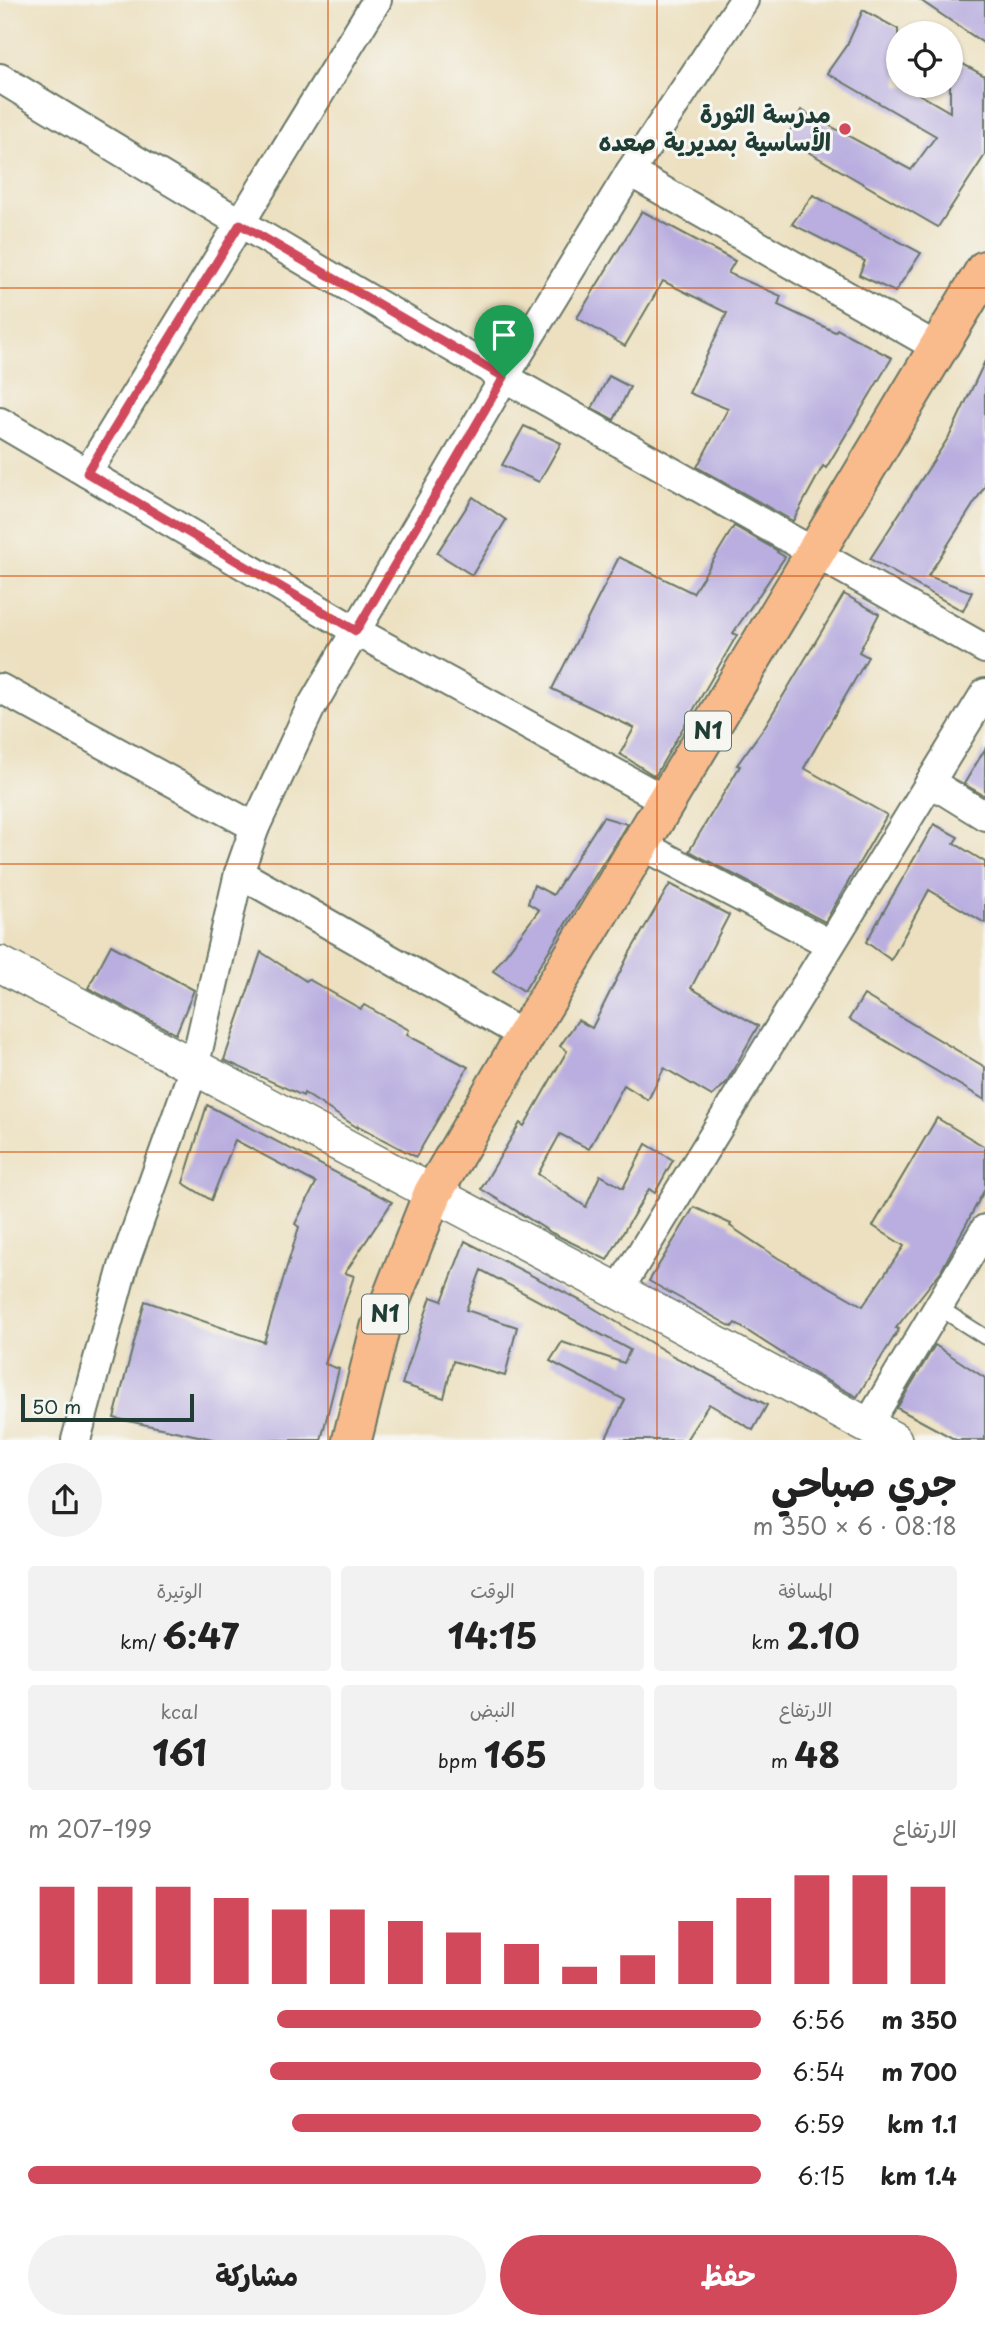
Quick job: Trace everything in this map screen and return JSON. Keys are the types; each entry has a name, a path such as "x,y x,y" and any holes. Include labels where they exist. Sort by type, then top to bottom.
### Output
{"highway":[{"name":"N1","path":"352,1440 380,1328 433,1193 938,348 981,286"}],"street":[{"path":"87,473 377,0"},
{"path":"76,1440 122,1267 194,1068 239,873 255,827 310,709 504,377 630,172 744,0"},
{"path":"0,78 240,224 985,649"},
{"path":"630,172 938,348"},
{"path":"0,422 356,631 666,801"},
{"path":"0,688 255,827"},
{"path":"618,1291 985,693"},
{"path":"930,782 985,816"},
{"path":"640,844 830,944"},
{"path":"239,873 525,1036"},
{"path":"0,964 880,1433 938,1307 985,1230"}],"lane":[{"path":"938,1307 985,1337"}],"building":[{"path":"920,0 985,0 985,44 963,29 963,21 951,21"},
{"path":"863,10 886,22 886,98 926,98 950,112 950,98 963,98 963,64 985,76 985,155 938,227 786,139 801,110 911,170 936,136 827,73 848,43"},
{"path":"813,195 921,253 895,292 859,275 865,261 792,224"},
{"path":"642,211 735,261 728,273 781,296 778,305 835,332 837,329 892,358 826,468 823,466 793,521 697,467 728,409 689,393 727,313 663,281 625,346 577,318"},
{"path":"985,361 985,486 928,576 972,592 963,611 870,559 950,435"},
{"path":"609,376 630,387 614,420 592,408"},
{"path":"524,426 561,443 539,482 502,465"},
{"path":"473,497 506,520 472,575 437,553"},
{"path":"734,526 785,557 733,633 737,635 655,776 620,754 634,728 552,689 619,557 693,593"},
{"path":"844,594 879,614 859,652 868,657 804,768 887,815 825,922 689,851 740,766 737,765 765,726"},
{"path":"985,749 985,796 964,784"},
{"path":"603,817 627,824 524,991 493,971 539,910 528,903 534,885 553,895"},
{"path":"934,824 958,837 954,843 985,862 985,923 929,890 891,960 866,942"},
{"path":"670,884 729,915 691,988 758,1026 726,1083 712,1096 664,1068 648,1100 624,1085 589,1149 560,1134 538,1174 586,1207 600,1175 623,1188 646,1144 673,1160 655,1193 649,1189 607,1260 552,1233 481,1189 520,1123 524,1126 567,1051 560,1046 578,1020 592,1028 629,954"},
{"path":"111,945 194,990 176,1034 88,988"},
{"path":"261,952 306,981 308,979 361,1009 364,1005 409,1030 407,1035 468,1067 416,1157 358,1128 304,1093 303,1096 224,1060"},
{"path":"864,995 985,1067 985,1100 849,1019"},
{"path":"207,1105 392,1202 345,1273 354,1276 325,1364 339,1369 321,1440 217,1440 114,1418 145,1301 264,1342 299,1227 295,1224 316,1183 235,1140 211,1200 183,1183"},
{"path":"937,1118 985,1147 985,1189 941,1271 896,1328 899,1329 857,1397 816,1375 735,1323 732,1327 649,1281 694,1207 731,1224 730,1226 778,1258 863,1306 904,1246 873,1226"},
{"path":"465,1241 585,1303 673,1356 767,1405 753,1430 709,1404 686,1440 605,1440 625,1400 550,1361 562,1342 624,1363 630,1350 481,1270 466,1310 517,1327 505,1376 453,1361 444,1398 402,1384 431,1297 442,1301"},
{"path":"935,1345 985,1378 985,1440 956,1440 897,1408"}],"place":[{"name":"مدرسة الثورة الأساسية بمديرية صعده","path":"845,129"}],"route":[{"path":"240,224 504,377 356,631 87,473 240,224"}]}
